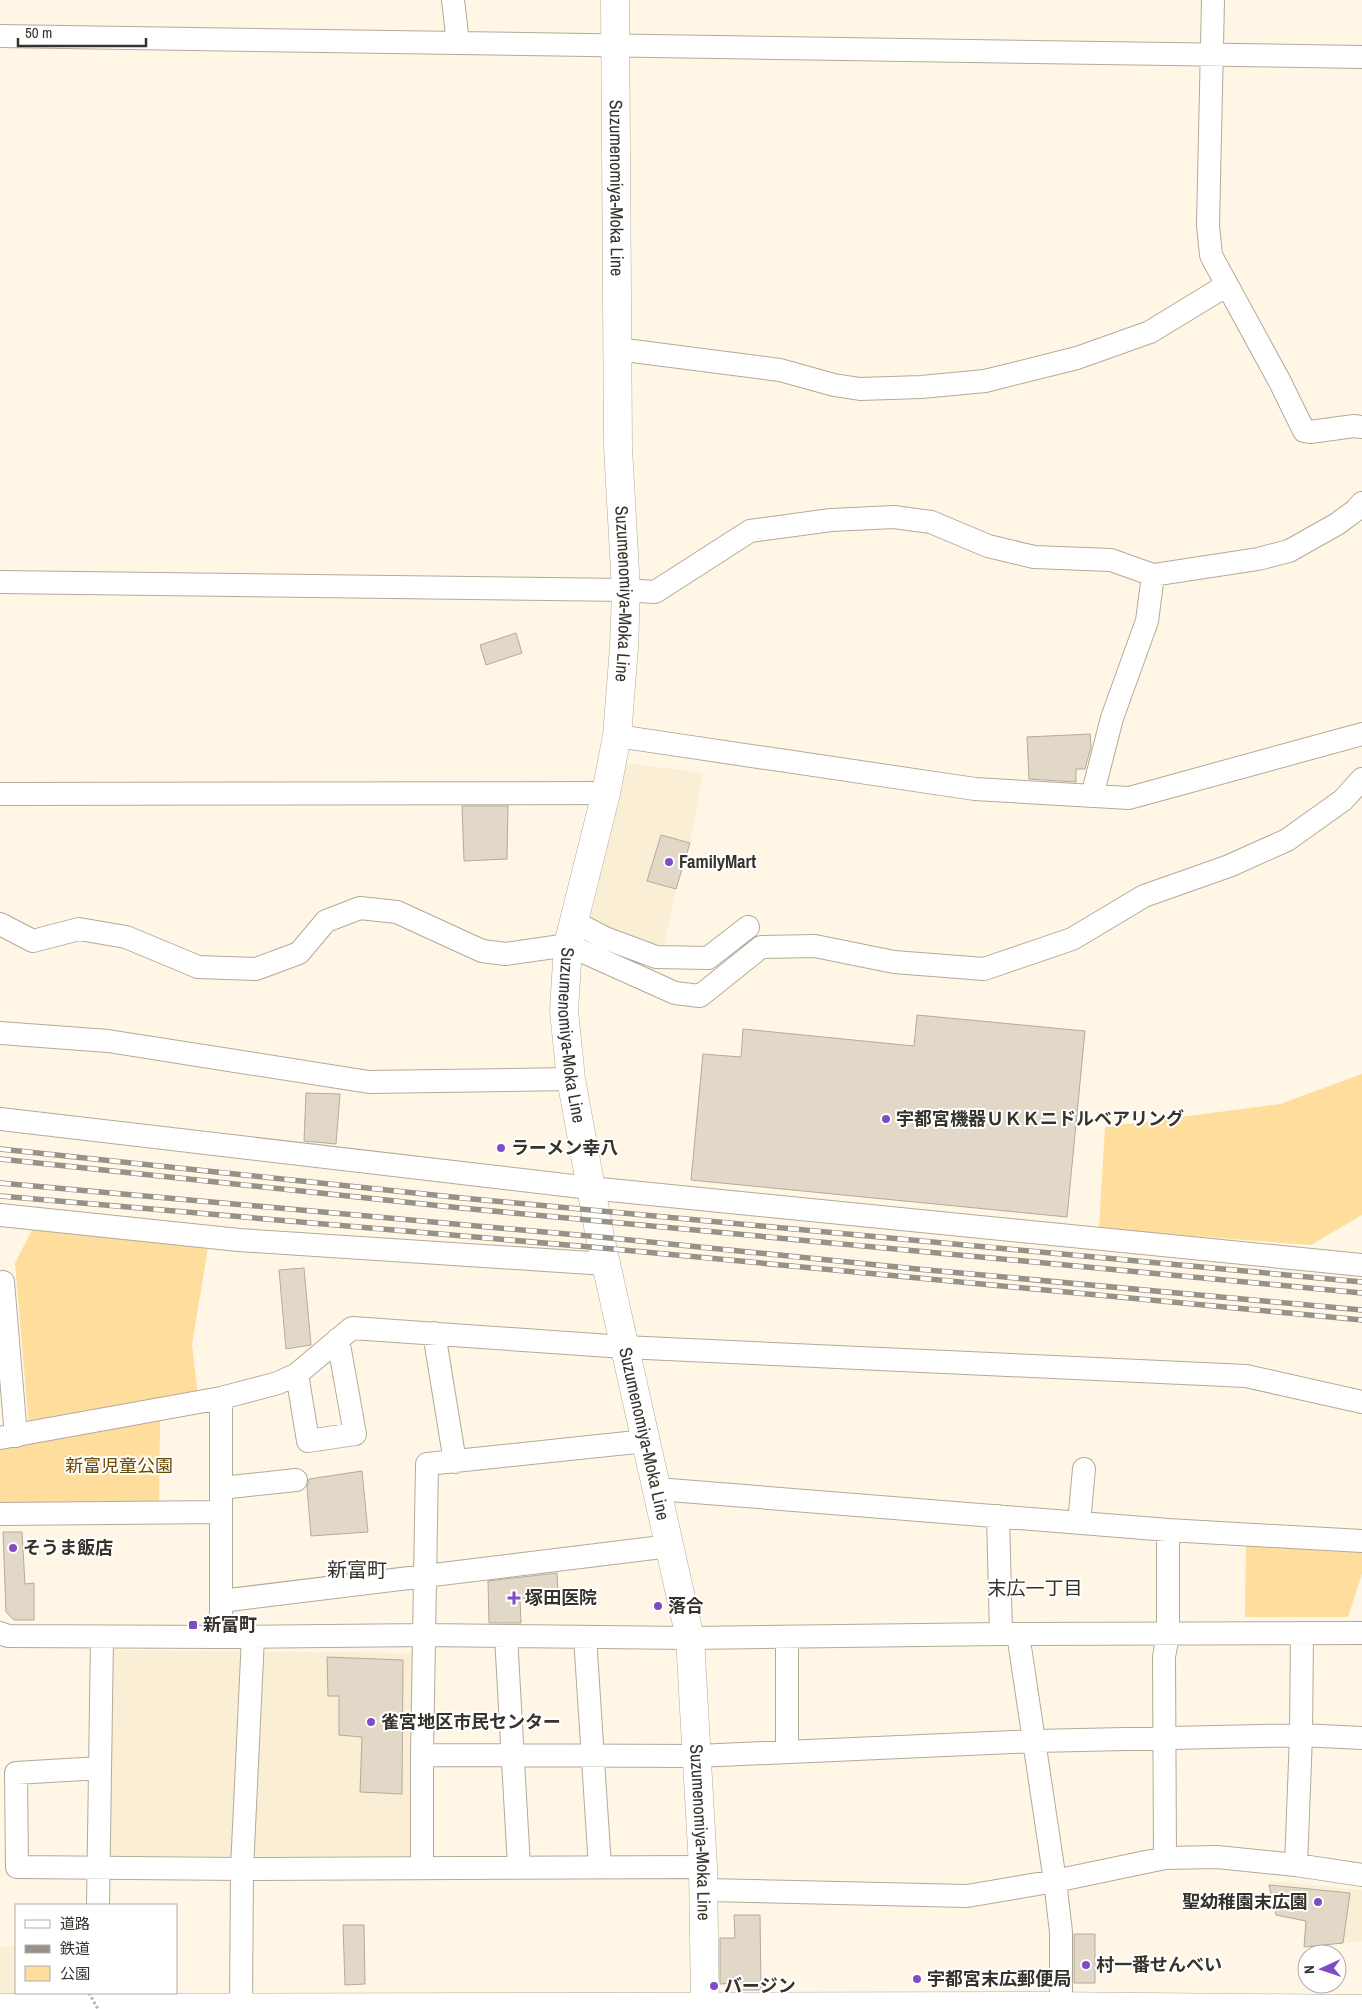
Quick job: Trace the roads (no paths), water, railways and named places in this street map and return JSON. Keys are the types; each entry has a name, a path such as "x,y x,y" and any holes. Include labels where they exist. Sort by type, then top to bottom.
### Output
{"main road":[{"name":"Suzumenomiya-Moka Line","path":"615,0 618,447 626,590 622,690 617,736 606,793 571,933 564,1011 571,1079 590,1188 690,1638 704,1878 697,2007"},
{"path":"0,2008 1051,2007 1362,2009"}],"street":[{"path":"453,0 458,43"},
{"path":"1213,0 1208,225 1211,255 1280,382 1304,431 1310,432 1354,426 1362,427"},
{"path":"0,36 1362,57"},
{"path":"617,349 780,370 834,385 860,389 984,382 1077,358 1150,332 1227,285"},
{"path":"0,582 626,590 655,592 750,531 831,520 894,517 931,522 988,546 1034,557 1111,560 1153,575 1258,559 1289,551 1338,524 1362,503"},
{"path":"1092,796 1112,718 1147,621 1153,575"},
{"path":"617,736 975,789 1129,798 1362,734"},
{"path":"571,933 675,993 700,996 761,947 815,946 894,962 984,969 1072,939 1144,896 1229,866 1287,840 1343,800 1362,779"},
{"path":"0,794 606,793"},
{"path":"0,924 32,942 79,929 126,937 198,967 256,969 299,953 326,921 360,908 397,912 482,951 506,954 571,933 605,938 656,957 708,958 748,927"},
{"path":"0,1033 108,1041 370,1082 571,1079"},
{"path":"0,1120 590,1188 1362,1265"},
{"path":"0,1215 239,1240 606,1264"},
{"path":"3,1282 8,1437 221,1398 278,1383 297,1374 352,1328 624,1347 1246,1376 1362,1402"},
{"path":"434,1334 455,1462"},
{"path":"297,1374 308,1441 355,1434 338,1339"},
{"path":"221,1398 222,1637"},
{"path":"422,1868 422,1755 428,1464 646,1441"},
{"path":"1079,1522 1084,1469"},
{"path":"221,1488 296,1480"},
{"path":"657,1489 1168,1530 1362,1541"},
{"path":"0,1514 221,1512"},
{"path":"998,1516 1009,1634 1035,1741 1061,1932 1051,2007"},
{"path":"1165,1858 1164,1657 1168,1634 1168,1530"},
{"path":"221,1601 670,1546"},
{"path":"0,1633 8,1636 102,1637 425,1635 690,1638 1009,1634 1362,1633"},
{"path":"1296,1865 1302,1735 1302,1633"},
{"path":"506,1636 519,1868"},
{"path":"98,1904 102,1637"},
{"path":"241,2008 242,1869 253,1637"},
{"path":"585,1637 600,1867"},
{"path":"787,1637 788,1752"},
{"path":"422,1755 697,1756 1035,1741 1302,1735 1362,1738"},
{"path":"100,1768 16,1773 17,1866 99,1869 600,1867 704,1878 967,1896 1055,1881 1165,1858 1218,1857 1296,1865 1362,1875"},
{"path":"96,1994 97,2009"}],"railway":[{"path":"0,1149 462,1198 1362,1282"},
{"path":"0,1159 461,1208 1362,1293"},
{"path":"0,1183 600,1237 917,1269 1362,1310"},
{"path":"0,1196 602,1248 1362,1320"}],"place":[{"name":"FamilyMart","path":"669,862"},
{"name":"宇都宮機器ＵＫＫニドルベアリング","path":"886,1119"},
{"name":"ラーメン幸八","path":"501,1148"},
{"name":"そうま飯店","path":"13,1548"},
{"name":"塚田医院","path":"514,1598"},
{"name":"落合","path":"658,1606"},
{"name":"新富町","path":"193,1625"},
{"name":"雀宮地区市民センター","path":"371,1722"},
{"name":"聖幼稚園末広園","path":"1318,1902"},
{"name":"村一番せんべい","path":"1086,1965"},
{"name":"宇都宮末広郵便局","path":"917,1979"},
{"name":"バージン","path":"714,1986"}],"district":[{"name":"新富町","path":"357,1570"},
{"name":"末広一丁目","path":"1035,1588"}],"park label":[{"name":"新富児童公園","path":"119,1466"}]}
